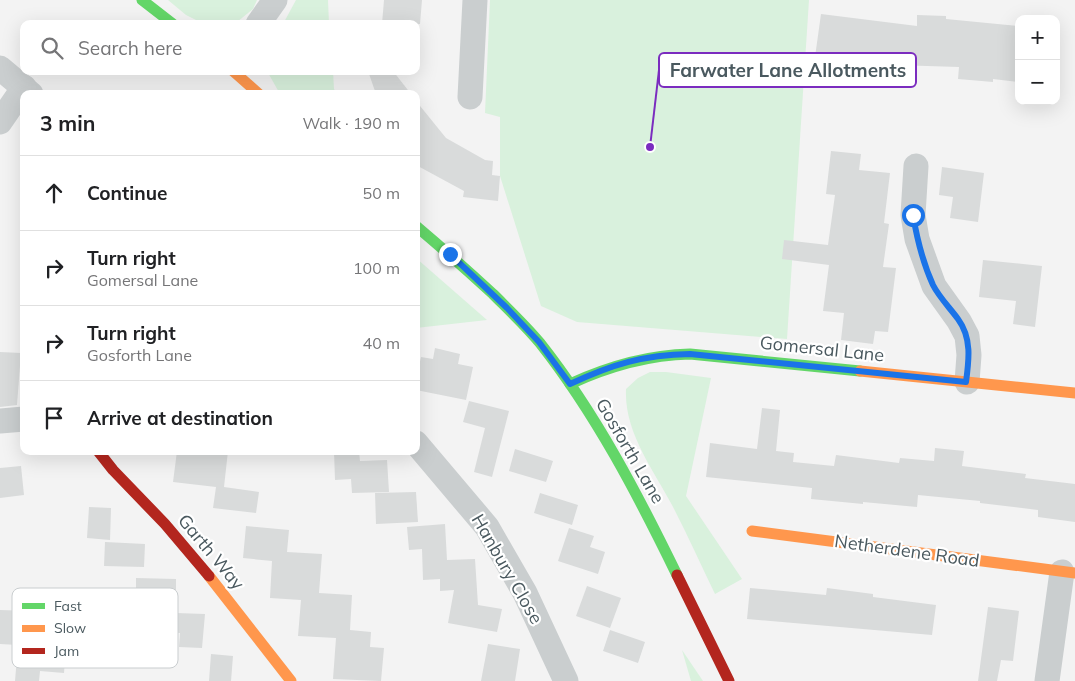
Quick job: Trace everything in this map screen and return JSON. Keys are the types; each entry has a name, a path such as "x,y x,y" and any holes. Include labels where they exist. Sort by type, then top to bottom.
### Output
{"street":[{"path":"142,0 167,20"},
{"path":"261,20 275,0"},
{"path":"470,97 475,0"},
{"path":"0,68 27,90"},
{"path":"238,75 254,90"},
{"path":"0,122 20,98"},
{"path":"916,166 913,215 918,239 934,286 959,321 967,336 969,355 966,382"},
{"name":"Gosforth Lane","path":"420,229 450,254 507,308 539,342 570,384 626,475 729,681"},
{"name":"Gomersal Lane","path":"570,384 600,370 630,360 663,354 690,354 1075,393"},
{"path":"0,421 20,419"},
{"name":"Hanbury Close","path":"420,448 487,527 525,593 566,681"},
{"name":"Garth Way","path":"101,455 107,464 165,524 291,681"},
{"name":"Netherdene Road","path":"752,531 1069,572 1047,681"}],"green space":[{"path":"168,0 257,0 253,9 239,20 196,20 186,15"},
{"path":"296,0 328,0 329,20 285,20"},
{"path":"490,0 809,0 787,339 577,322 541,306 500,176 500,117 485,113"},
{"path":"269,75 333,75 335,90 278,90"},
{"path":"420,261 487,320 420,328"},
{"path":"650,372 666,372 711,378 686,496 742,579 715,594 689,538 641,450 630,420 626,389 638,378"},
{"path":"682,650 703,681 691,681"}],"building":[{"path":"384,0 422,0 420,24 420,20 382,20"},
{"path":"821,14 917,26 917,15 946,16 946,19 1015,26 1015,82 993,79 993,82 958,79 959,67 895,65 853,59 852,62 815,57"},
{"path":"369,75 396,75 408,90 375,90"},
{"path":"420,106 446,138 485,160 493,161 492,175 500,176 498,201 463,197 464,191 420,167"},
{"path":"831,151 861,154 859,170 890,173 884,223 889,224 883,267 896,268 888,332 875,331 873,344 841,340 844,313 823,311 829,265 782,259 784,240 828,245 835,195 826,194"},
{"path":"942,167 984,173 978,222 950,218 953,197 939,195"},
{"path":"983,260 1042,266 1035,327 1013,324 1016,301 979,297"},
{"path":"435,348 460,354 458,364 473,367 466,400 420,391 421,357 433,359"},
{"path":"0,352 20,353 17,405 0,407"},
{"path":"469,401 509,411 492,477 474,472 485,428 463,422"},
{"path":"762,408 780,410 776,451 794,453 793,462 834,466 836,455 899,463 900,458 934,461 935,448 964,451 962,466 1026,474 1025,478 1075,484 1075,522 1038,517 1038,510 980,503 980,501 918,495 917,507 863,502 863,504 811,499 812,488 706,477 710,443 757,449"},
{"path":"515,449 553,461 546,482 509,471"},
{"path":"176,455 228,455 224,487 259,492 256,513 213,508 216,487 173,482"},
{"path":"334,455 359,455 360,461 387,460 389,492 352,493 351,479 335,480"},
{"path":"21,466 24,495 0,498 0,468"},
{"path":"416,492 418,522 376,524 375,493"},
{"path":"540,493 578,505 572,525 534,513"},
{"path":"89,507 111,508 110,540 87,538"},
{"path":"445,524 447,560 475,559 478,605 502,609 497,632 448,623 454,590 440,591 440,579 423,580 422,549 409,550 407,527"},
{"path":"246,526 289,530 287,552 322,554 319,593 352,595 350,630 371,632 370,647 384,648 381,681 333,679 336,638 298,636 301,600 270,598 272,561 243,558"},
{"path":"569,528 594,536 590,547 605,552 598,574 558,561"},
{"path":"105,542 145,544 144,567 104,566"},
{"path":"136,578 176,579 176,588 136,588"},
{"path":"587,586 621,598 610,628 576,616"},
{"path":"750,588 826,595 827,588 873,594 873,597 936,605 932,635 747,619"},
{"path":"988,607 1019,611 1013,661 1001,660 997,681 978,681"},
{"path":"0,610 12,610 12,645 0,644"},
{"path":"178,613 205,614 202,648 179,647 180,633 178,633"},
{"path":"610,630 645,642 638,663 603,651"},
{"path":"488,644 520,649 515,681 481,681"},
{"path":"211,654 233,656 231,681 209,681"},
{"path":"16,668 64,668 64,673 40,671 39,681 15,681"}],"traffic: fast":[{"path":"142,0 168,20"},
{"path":"420,230 493,294 540,343 580,398 598,427 647,515 677,575"},
{"path":"570,384 599,372 643,359 690,354 860,371"}],"traffic: slow":[{"path":"238,75 254,90"},
{"path":"860,371 1075,393"},
{"path":"752,531 1075,573"},
{"path":"209,576 291,681"}],"traffic: jam":[{"path":"101,455 165,524 209,576"},
{"path":"677,575 729,681"}],"place":[{"name":"Farwater Lane Allotments","path":"650,147"}],"route":[{"path":"450,254 507,308 539,342 570,384 600,370 630,360 663,354 690,354 966,382 969,355 967,336 959,321 934,286 925,264 913,215"}]}
